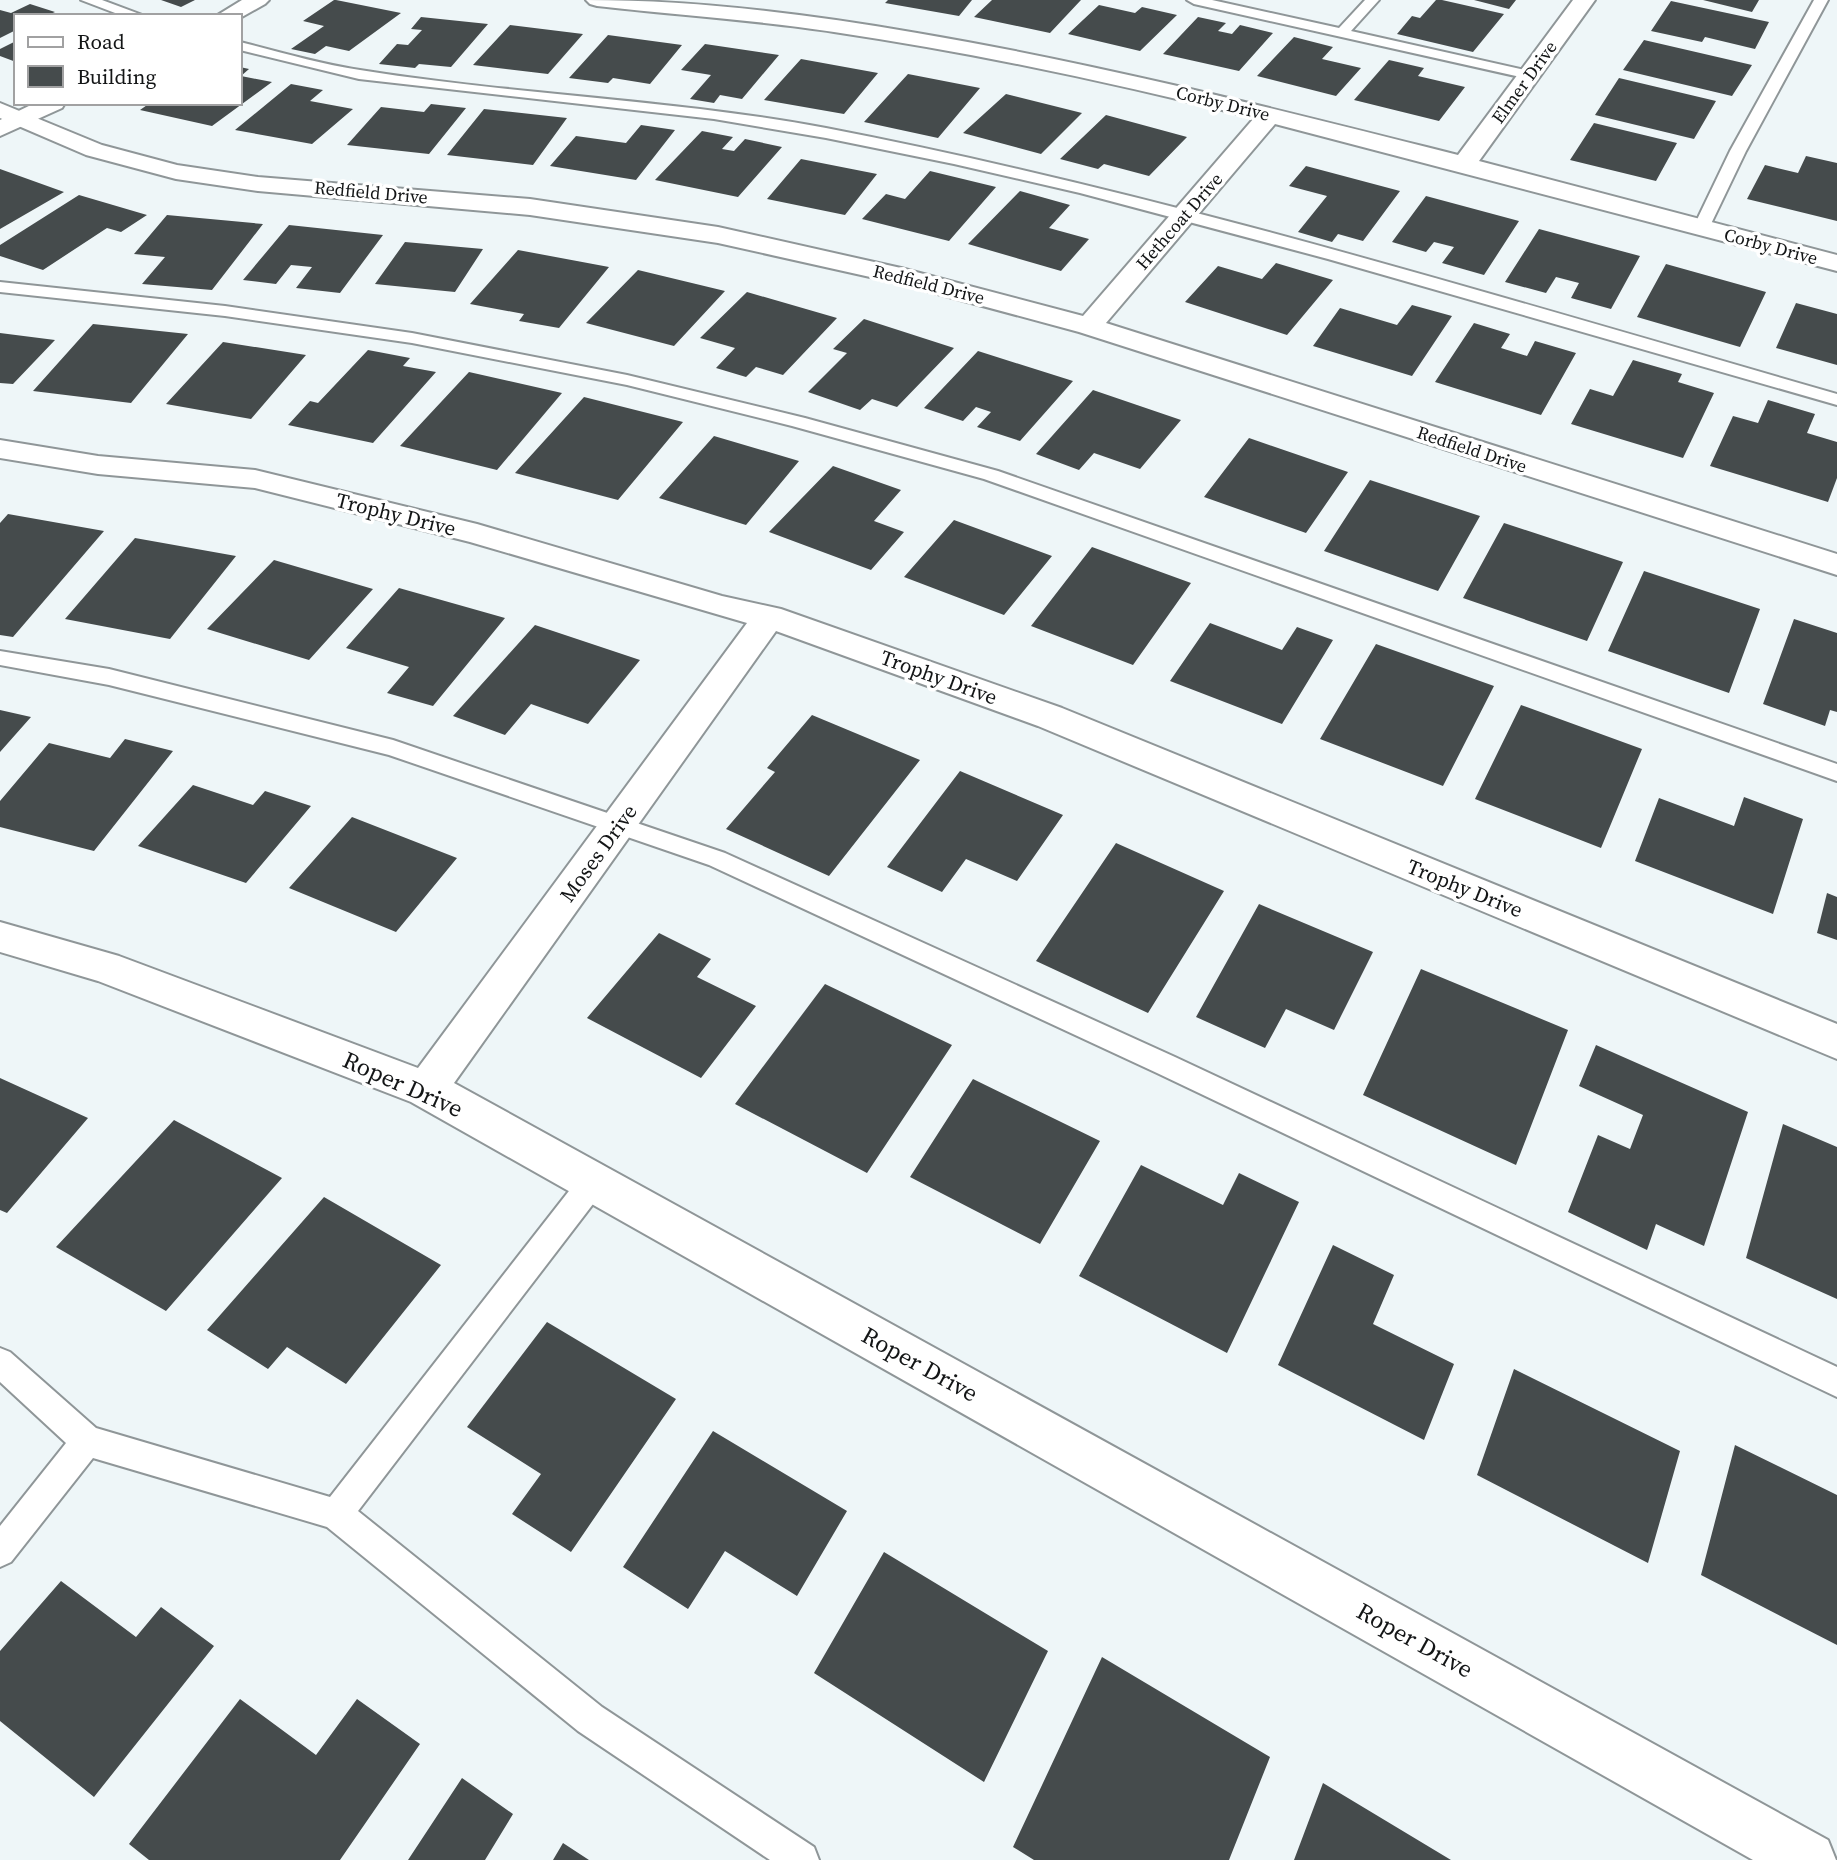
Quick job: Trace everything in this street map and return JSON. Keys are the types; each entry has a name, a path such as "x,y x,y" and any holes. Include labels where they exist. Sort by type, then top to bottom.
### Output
{"street":[{"path":"231,14 258,0"},
{"name":"Corby Drive","path":"597,0 832,26 959,47 1161,88 1464,164 1837,263"},
{"name":"Elmer Drive","path":"1464,164 1584,0"},
{"path":"7,120 48,105"},
{"name":"Hethcoat Drive","path":"1089,326 1270,115"},
{"name":"Redfield Drive","path":"7,120 94,150 176,172 258,184 530,207 718,235 901,276 1089,326 1837,565"},
{"name":"Trophy Drive","path":"0,449 98,465 255,480 477,534 720,606 769,617 1050,717 1837,1041"},
{"name":"Moses Drive","path":"426,1089 769,617"},
{"name":"Roper Drive","path":"0,937 105,967 426,1089 1808,1860"}],"lane":[{"path":"88,0 132,14"},
{"path":"1194,0 1530,75"},
{"path":"1343,32 1372,0"},
{"path":"1701,228 1738,152 1821,0"},
{"path":"242,47 308,64 374,76 690,111 932,154 1185,214 1837,400"},
{"path":"0,287 225,311 412,338 627,380 798,422 991,475 1837,773"},
{"path":"0,658 109,677 393,748 729,865 1166,1065 1837,1382"},
{"path":"336,1514 593,1182"},
{"path":"0,1362 87,1441 336,1514 590,1719 801,1860"},
{"path":"0,1551 87,1441"}],"building":[{"path":"161,0 195,0 181,7"},
{"path":"334,0 401,13 349,51 326,46 315,54 291,49 324,26 303,21"},
{"path":"888,0 972,0 959,16 885,3"},
{"path":"992,0 1081,0 1050,33 974,17"},
{"path":"1436,0 1504,14 1473,52 1397,34 1412,16 1420,18"},
{"path":"1474,0 1516,0 1509,9"},
{"path":"1703,0 1759,0 1752,12"},
{"path":"1671,1 1769,22 1755,49 1705,37 1702,42 1651,31"},
{"path":"30,4 55,12 14,14 14,31 0,38 0,10 11,13"},
{"path":"1099,5 1135,13 1142,7 1177,15 1140,51 1068,34"},
{"path":"421,17 488,24 451,67 419,64 415,68 379,64 397,44 408,45 422,30 411,29"},
{"path":"1198,17 1226,23 1218,31 1232,34 1240,25 1273,33 1239,71 1163,54"},
{"path":"510,25 583,34 548,74 473,65"},
{"path":"608,35 682,45 650,84 613,78 608,83 569,78"},
{"path":"1294,37 1333,47 1322,59 1361,68 1336,96 1257,76"},
{"path":"1644,40 1752,65 1732,96 1623,70"},
{"path":"14,42 14,61 0,56 0,49"},
{"path":"705,44 779,55 742,99 720,95 714,103 690,99 711,75 681,70"},
{"path":"801,59 878,73 844,114 764,100"},
{"path":"1389,60 1424,68 1418,76 1465,87 1439,121 1354,100"},
{"path":"908,74 980,88 938,138 864,122"},
{"path":"242,76 272,82 242,104"},
{"path":"1619,78 1716,101 1694,139 1595,115"},
{"path":"291,84 323,90 310,101 353,109 312,144 235,130"},
{"path":"1006,94 1082,113 1041,154 963,133"},
{"path":"431,104 466,108 429,154 347,145 381,107 424,112"},
{"path":"147,105 241,105 212,126 140,110"},
{"path":"484,109 567,118 533,165 447,155"},
{"path":"1106,115 1187,137 1149,176 1104,164 1098,169 1060,159"},
{"path":"1594,123 1677,143 1656,181 1570,160"},
{"path":"641,125 675,130 636,180 550,166 576,136 626,143"},
{"path":"702,131 733,137 722,149 734,151 745,139 782,147 738,197 655,180"},
{"path":"1806,156 1837,163 1837,221 1747,199 1765,165 1798,173"},
{"path":"801,159 877,174 845,215 767,199"},
{"path":"1306,166 1400,191 1363,241 1338,234 1332,242 1298,232 1327,196 1289,186"},
{"path":"0,169 64,192 0,229"},
{"path":"930,171 996,187 949,241 862,219 886,194 905,199"},
{"path":"1020,191 1070,205 1049,228 1089,239 1061,271 968,244"},
{"path":"79,195 147,215 121,232 107,228 43,270 0,256 0,245"},
{"path":"1426,196 1519,221 1484,275 1442,263 1454,247 1434,242 1426,252 1392,242"},
{"path":"167,215 263,224 212,290 142,284 165,257 134,254"},
{"path":"289,225 383,235 340,293 296,288 312,267 291,265 276,284 243,280"},
{"path":"1539,229 1640,256 1611,309 1571,298 1579,283 1556,277 1546,293 1505,282"},
{"path":"405,242 483,249 455,292 375,284"},
{"path":"518,250 609,267 559,328 519,321 524,314 470,304"},
{"path":"1276,263 1333,280 1287,335 1185,302 1218,266 1262,279"},
{"path":"1666,264 1766,292 1740,347 1637,317"},
{"path":"638,270 725,291 674,346 586,323"},
{"path":"747,292 837,318 783,375 756,367 746,377 716,368 735,348 700,338"},
{"path":"1796,303 1837,314 1837,365 1776,348"},
{"path":"1412,305 1452,316 1412,376 1313,346 1340,308 1397,325"},
{"path":"864,319 954,348 897,407 872,399 860,410 808,392 847,353 833,349"},
{"path":"1474,323 1510,334 1501,348 1527,356 1535,341 1576,353 1541,415 1435,382"},
{"path":"93,324 188,334 131,403 33,391"},
{"path":"0,333 55,340 13,384 0,383"},
{"path":"223,342 306,355 251,419 166,404"},
{"path":"368,350 410,358 403,366 436,372 373,443 288,425 310,401 318,403"},
{"path":"978,351 1073,381 1020,441 977,427 991,412 976,407 963,421 924,408"},
{"path":"1633,360 1682,374 1678,382 1714,393 1683,458 1571,424 1590,389 1613,396"},
{"path":"469,372 562,393 497,470 400,446"},
{"path":"1093,390 1181,420 1140,469 1094,453 1079,470 1036,454"},
{"path":"584,397 683,422 618,500 515,473"},
{"path":"1768,400 1815,414 1807,433 1837,442 1837,478 1828,502 1710,466 1733,416 1758,423"},
{"path":"714,436 799,461 746,525 659,498"},
{"path":"1249,438 1348,472 1306,533 1204,497"},
{"path":"833,466 901,490 874,521 904,532 871,570 769,532"},
{"path":"1370,480 1480,516 1438,591 1324,551"},
{"path":"8,514 104,531 13,637 0,635 0,523"},
{"path":"954,520 1052,556 1004,615 904,577"},
{"path":"1504,523 1623,562 1587,641 1463,598"},
{"path":"135,538 236,556 170,639 65,619"},
{"path":"1092,547 1191,583 1133,665 1031,626"},
{"path":"274,560 373,589 309,660 207,629"},
{"path":"1644,571 1760,609 1729,693 1608,651"},
{"path":"399,588 505,618 433,706 387,693 409,667 346,648"},
{"path":"1794,619 1837,633 1837,712 1830,710 1825,726 1763,704"},
{"path":"1210,623 1282,650 1297,627 1333,640 1282,724 1170,681"},
{"path":"535,625 640,660 588,724 531,704 505,735 453,716"},
{"path":"1376,644 1494,686 1443,786 1320,739"},
{"path":"1521,705 1642,749 1601,848 1475,799"},
{"path":"0,710 31,717 0,752"},
{"path":"812,715 920,760 829,876 726,829 775,772 767,768"},
{"path":"125,739 173,751 94,851 0,827 0,801 49,743 110,758"},
{"path":"960,771 1063,815 1017,881 966,859 942,892 887,867"},
{"path":"193,785 253,805 265,791 311,806 246,883 138,846"},
{"path":"1744,797 1803,819 1773,914 1635,861 1659,798 1734,826"},
{"path":"352,817 457,858 396,932 289,888"},
{"path":"1116,843 1224,891 1148,1013 1036,961"},
{"path":"1827,893 1837,897 1837,940 1817,933"},
{"path":"1259,904 1373,952 1334,1030 1286,1009 1265,1048 1196,1017"},
{"path":"659,933 711,959 697,977 756,1006 701,1078 587,1018"},
{"path":"1421,969 1568,1030 1516,1165 1363,1095"},
{"path":"825,984 952,1045 867,1173 735,1104"},
{"path":"1596,1045 1748,1112 1704,1246 1656,1224 1647,1250 1568,1212 1598,1135 1630,1149 1643,1115 1579,1086"},
{"path":"0,1078 88,1118 7,1213 0,1210"},
{"path":"973,1079 1100,1141 1040,1244 910,1177"},
{"path":"174,1120 282,1178 166,1311 56,1247"},
{"path":"1783,1124 1837,1147 1837,1299 1746,1258"},
{"path":"1141,1165 1223,1205 1239,1173 1299,1202 1227,1353 1079,1276"},
{"path":"324,1197 441,1265 346,1384 287,1347 268,1369 207,1330"},
{"path":"1333,1245 1394,1275 1373,1324 1454,1364 1424,1440 1278,1365"},
{"path":"547,1322 676,1399 571,1552 512,1514 541,1474 467,1427"},
{"path":"1514,1369 1680,1451 1648,1563 1477,1475"},
{"path":"713,1431 847,1511 797,1596 725,1551 688,1609 623,1567"},
{"path":"1735,1445 1837,1495 1837,1645 1701,1575"},
{"path":"884,1552 1048,1651 984,1782 814,1673"},
{"path":"61,1581 136,1637 161,1607 214,1646 94,1797 0,1721 0,1651"},
{"path":"1102,1657 1270,1757 1229,1860 1034,1860 1013,1847"},
{"path":"240,1699 316,1755 357,1699 420,1744 340,1860 149,1860 129,1844"},
{"path":"462,1778 513,1814 485,1860 408,1860"},
{"path":"1323,1783 1451,1860 1294,1860"},
{"path":"563,1843 589,1860 553,1860"}]}
